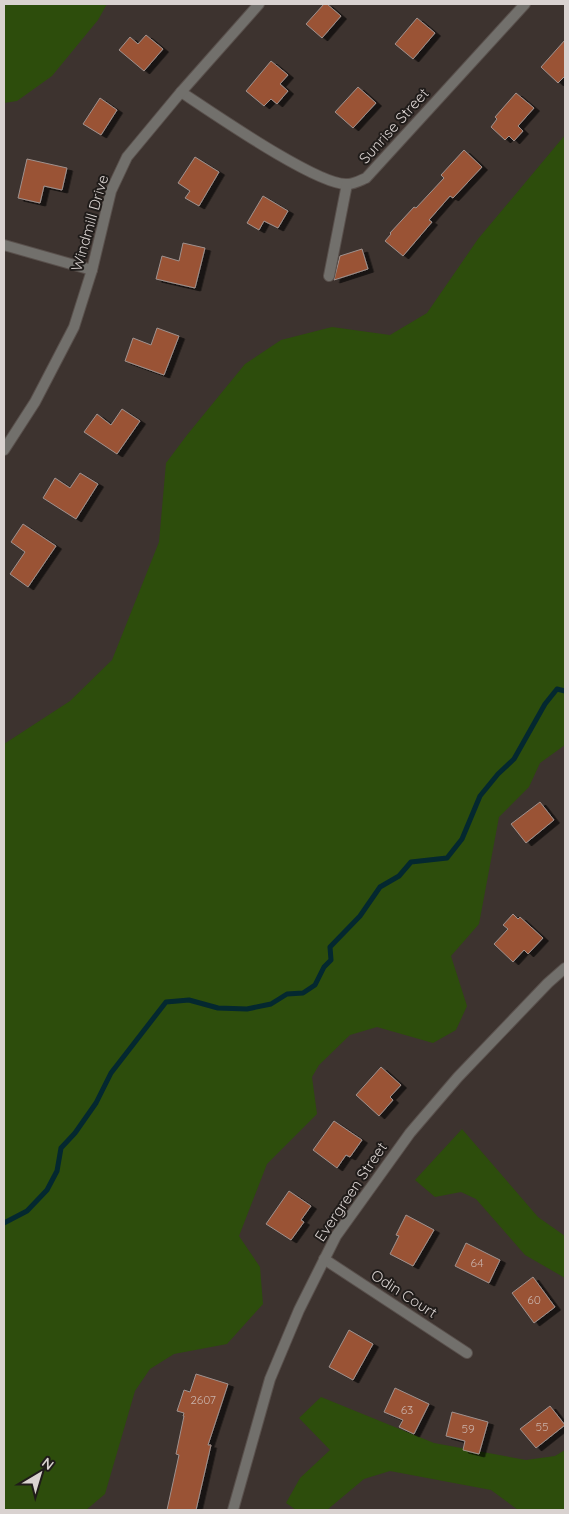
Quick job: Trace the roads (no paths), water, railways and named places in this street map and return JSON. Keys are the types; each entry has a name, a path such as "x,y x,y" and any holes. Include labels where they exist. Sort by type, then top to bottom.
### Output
{"street":[{"name":"Windmill Drive","path":"4,450 34,402 74,327 92,270 111,191 127,157 181,92 259,4"},
{"name":"Sunrise Street","path":"347,184 366,178 525,4"},
{"path":"181,92 281,156 326,180 347,184 329,276"},
{"path":"4,245 92,270"},
{"name":"Evergreen Street","path":"232,1510 270,1380 299,1310 336,1236 410,1133 458,1077 548,983 565,968"},
{"name":"Odin Court","path":"324,1259 467,1353"}],"waterway":[{"path":"4,1223 27,1211 47,1190 57,1171 61,1148 75,1133 96,1103 111,1073 166,1002 189,1000 218,1008 247,1009 271,1004 287,994 303,993 315,985 324,967 331,960 330,947 360,916 380,887 399,876 411,862 447,858 462,839 480,796 498,774 514,759 545,704 557,689 565,691"}]}
